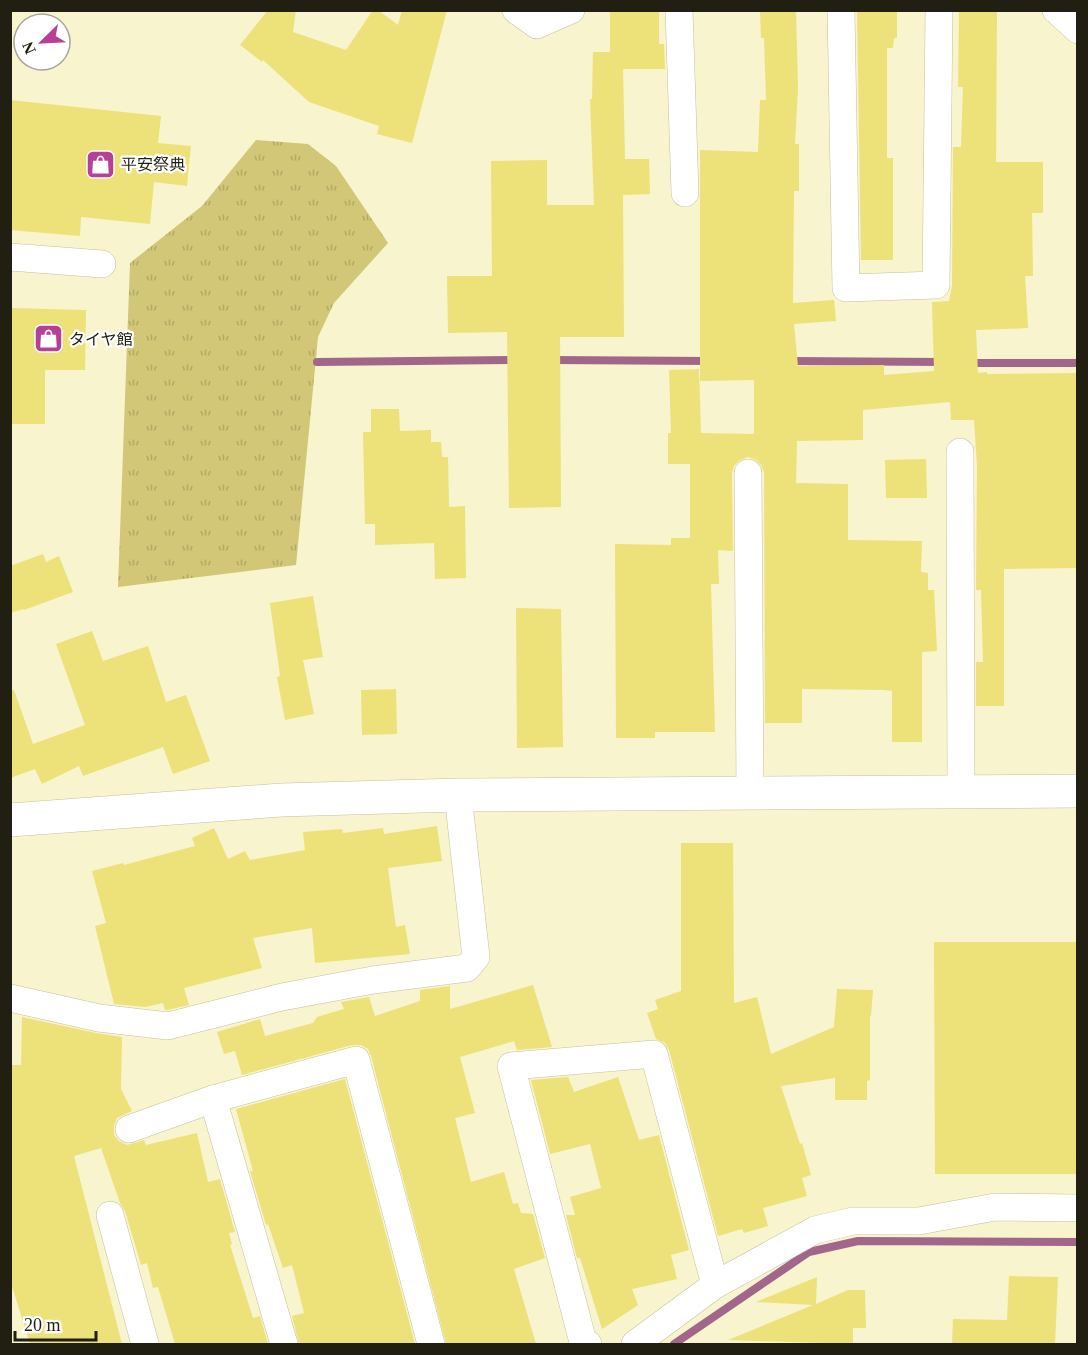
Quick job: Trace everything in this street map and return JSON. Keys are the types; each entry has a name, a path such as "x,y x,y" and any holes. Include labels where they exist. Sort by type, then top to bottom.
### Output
{"street":[{"path":"516,10 537,24 571,10"},
{"path":"679,10 685,193"},
{"path":"841,10 846,288 936,285 939,10"},
{"path":"1056,10 1077,30"},
{"path":"10,257 102,264"},
{"path":"960,452 961,791"},
{"path":"748,473 750,792"},
{"path":"10,820 281,800 459,795 1077,790"},
{"path":"10,998 99,1018 168,1026 282,997 374,980 466,968 476,957 459,795"},
{"path":"588,1344 584,1342 511,1066 654,1054 715,1286"},
{"path":"129,1129 213,1099 356,1060 431,1344"},
{"path":"213,1099 284,1344"},
{"path":"635,1344 715,1286 815,1230 853,1221 919,1221 995,1208 1077,1208"},
{"path":"110,1215 145,1344"}],"green space":[{"path":"256,140 308,144 336,166 388,243 334,303 318,337 296,565 118,587 130,263 202,206"}],"building":[{"path":"268,10 296,10 293,32 346,50 373,10 378,10 398,25 402,10 447,10 412,143 377,134 379,126 309,102 263,60 262,62 240,45"},
{"path":"610,10 659,10 659,44 664,44 665,69 623,69 625,159 649,159 650,194 623,195 624,337 560,337 561,507 509,508 507,332 448,333 447,276 492,276 491,161 547,160 547,205 594,205 590,99 592,99 593,52 610,52"},
{"path":"760,10 796,10 798,88 795,144 799,144 799,191 794,191 793,303 834,300 836,321 794,324 798,366 884,365 884,375 934,371 932,302 949,301 952,285 953,147 961,147 963,87 958,87 959,10 997,10 996,162 1043,162 1043,213 1032,213 1033,276 1025,276 1028,328 976,330 978,373 1077,373 1077,568 1004,569 1004,706 976,706 976,662 983,662 981,590 976,590 977,466 974,420 951,420 950,402 863,410 863,440 797,441 796,483 848,484 848,540 922,541 921,572 928,573 928,590 934,590 937,651 922,652 922,742 892,742 892,691 884,690 802,689 802,723 765,723 764,473 756,460 748,457 740,460 734,466 732,473 733,551 718,550 719,584 711,584 715,732 655,732 655,738 616,738 615,544 671,545 671,538 690,538 690,464 668,464 668,433 671,433 669,370 699,369 701,433 754,434 754,380 700,381 700,150 758,152 760,100 766,100 764,38 761,38"},
{"path":"857,10 897,10 897,38 894,38 893,48 887,48 887,158 893,158 893,260 861,260"},
{"name":"平安祭典","path":"10,100 161,116 158,143 191,146 187,186 154,182 150,224 81,217 80,236 10,230"},
{"name":"タイヤ館","path":"10,308 86,310 85,370 45,370 45,424 10,424"},
{"path":"371,409 399,409 400,431 431,430 431,442 441,442 442,457 448,457 449,507 465,506 466,578 435,579 434,543 375,545 375,524 365,524 363,432 371,432"},
{"path":"926,459 927,498 886,498 885,460"},
{"path":"43,554 46,562 59,556 73,592 10,613 10,566"},
{"path":"313,596 323,657 303,660 314,714 285,720 277,677 280,676 270,603"},
{"path":"516,608 561,609 563,747 517,748"},
{"path":"92,631 103,661 148,646 166,702 186,695 210,761 173,774 163,747 83,776 79,766 42,784 35,769 10,778 10,691 14,690 33,744 85,725 56,644"},
{"path":"396,689 397,734 362,735 361,690"},
{"path":"437,826 442,861 388,868 396,927 405,925 410,954 315,963 312,928 253,938 262,968 184,988 189,1005 165,1010 163,1003 145,1007 114,1004 95,926 106,923 92,871 195,846 192,838 214,828 228,859 245,851 250,860 305,850 303,832 342,829 343,833 383,828 384,834"},
{"path":"681,843 733,843 734,1003 757,997 771,1054 834,1027 837,989 873,990 870,1016 870,1080 867,1081 867,1100 835,1100 835,1078 781,1086 811,1175 802,1178 807,1196 763,1208 768,1226 744,1233 742,1229 718,1236 669,1050 665,1043 656,1039 647,1013 658,1009 655,1000 681,991"},
{"path":"934,942 1077,942 1077,1174 935,1174"},
{"path":"533,985 552,1047 517,1050 514,1041 460,1057 475,1113 455,1118 471,1182 504,1172 513,1204 518,1203 521,1213 533,1214 545,1258 514,1269 536,1344 446,1344 368,1049 361,1045 352,1045 242,1075 235,1051 224,1054 217,1032 260,1019 265,1036 313,1023 317,1017 344,1009 341,1002 369,997 375,1016 420,1001 420,990 450,986 450,1009"},
{"path":"22,1017 122,1037 121,1089 132,1111 117,1118 114,1135 119,1141 127,1145 144,1140 146,1145 197,1133 208,1182 220,1179 235,1232 229,1233 232,1244 230,1245 253,1318 260,1316 268,1344 175,1344 158,1287 153,1288 147,1263 141,1265 125,1211 120,1203 101,1148 74,1156 122,1344 30,1344 10,1280 10,1065 21,1065"},
{"path":"568,1077 574,1092 618,1077 639,1140 659,1135 689,1250 671,1255 677,1279 632,1289 638,1305 602,1329 580,1258 577,1258 566,1215 575,1215 570,1197 601,1188 590,1144 550,1154 531,1080"},
{"path":"345,1079 415,1344 299,1344 292,1316 304,1313 292,1265 283,1268 268,1224 266,1225 250,1171 253,1171 236,1109"},
{"path":"1009,1276 1058,1277 1055,1344 952,1344 953,1319 1007,1320"},
{"path":"817,1277 816,1304 848,1290 865,1290 866,1328 853,1328 853,1344 728,1340 813,1305 756,1302"}],"waterway":[{"path":"317,362 517,360"},
{"path":"551,360 709,361"},
{"path":"788,361 943,362"},
{"path":"968,363 1078,363"},
{"path":"674,1344 809,1252 858,1241 1078,1242"}],"place":[{"name":"平安祭典","path":"100,164"},
{"name":"タイヤ館","path":"48,339"}]}
